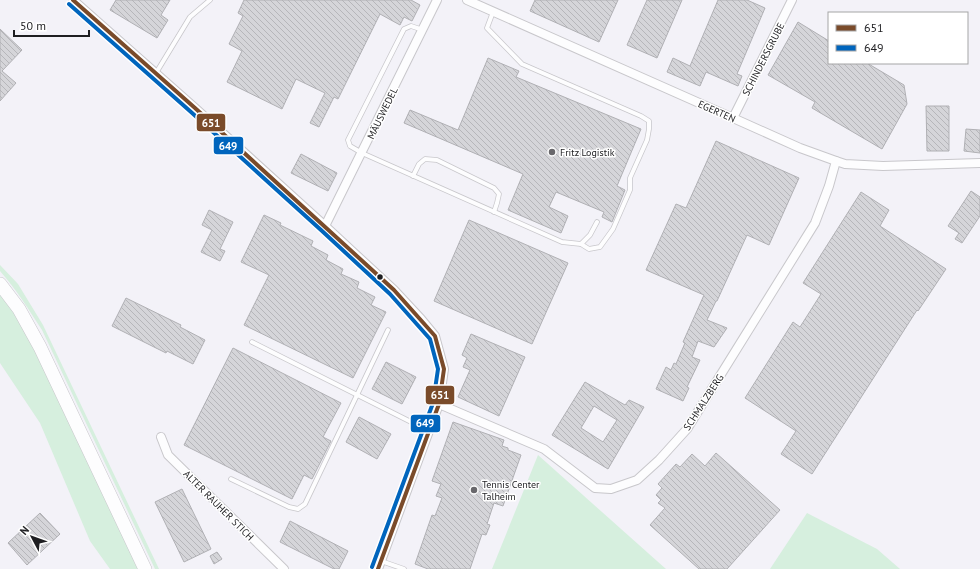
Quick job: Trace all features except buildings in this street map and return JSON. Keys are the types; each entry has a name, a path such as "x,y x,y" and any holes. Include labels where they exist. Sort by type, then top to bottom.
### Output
{"main road":[{"path":"0,284 19,309 40,347 145,569"}],"street":[{"path":"73,0 326,226 394,290 435,336 444,369 439,404 380,565"},
{"name":"MÄUSWEDEL","path":"326,226 437,0"},
{"name":"EGERTEN","path":"467,0 800,148 836,161 846,164 883,166 980,163"},
{"name":"SCHINDERSGRUBE","path":"734,118 792,0"},
{"name":"SCHMALZBERG","path":"439,404 544,449 595,488 611,489 637,480 659,460 687,429 814,223 829,186 836,161"},
{"name":"ALTER RAUHER STICH","path":"161,437 168,455 281,568"}],"lane":[{"path":"156,73 190,18 210,0"},
{"path":"423,30 411,26 404,29 348,140 350,146 412,176 562,242 581,244 589,249 600,247 613,229 630,190 630,178 650,129 649,121 641,116 522,64 487,28 493,11"},
{"path":"412,176 419,164 426,159 437,160 494,188 499,194 494,212"},
{"path":"581,244 590,235 597,222"},
{"path":"231,479 289,507 298,509 305,504 388,330"},
{"path":"252,342 429,431"},
{"path":"380,565 404,569"}],"green space":[{"path":"0,265 18,284 43,325 159,569 155,569 42,330 17,292 0,271"},
{"path":"0,293 15,311 29,336 140,569 110,569 90,541 40,423 0,363"},
{"path":"538,455 666,569 492,569"},
{"path":"807,513 877,549 900,569 770,569"}],"transit line":[{"name":"651","path":"73,0 195,108 394,290 435,336 444,369 439,404 378,569"},
{"name":"649","path":"69,4 191,112 390,294 430,339 438,369 433,403 372,567"}],"place":[{"name":"Fritz Logistik","path":"552,152"},
{"name":"Tennis Center Talheim","path":"474,490"}]}
